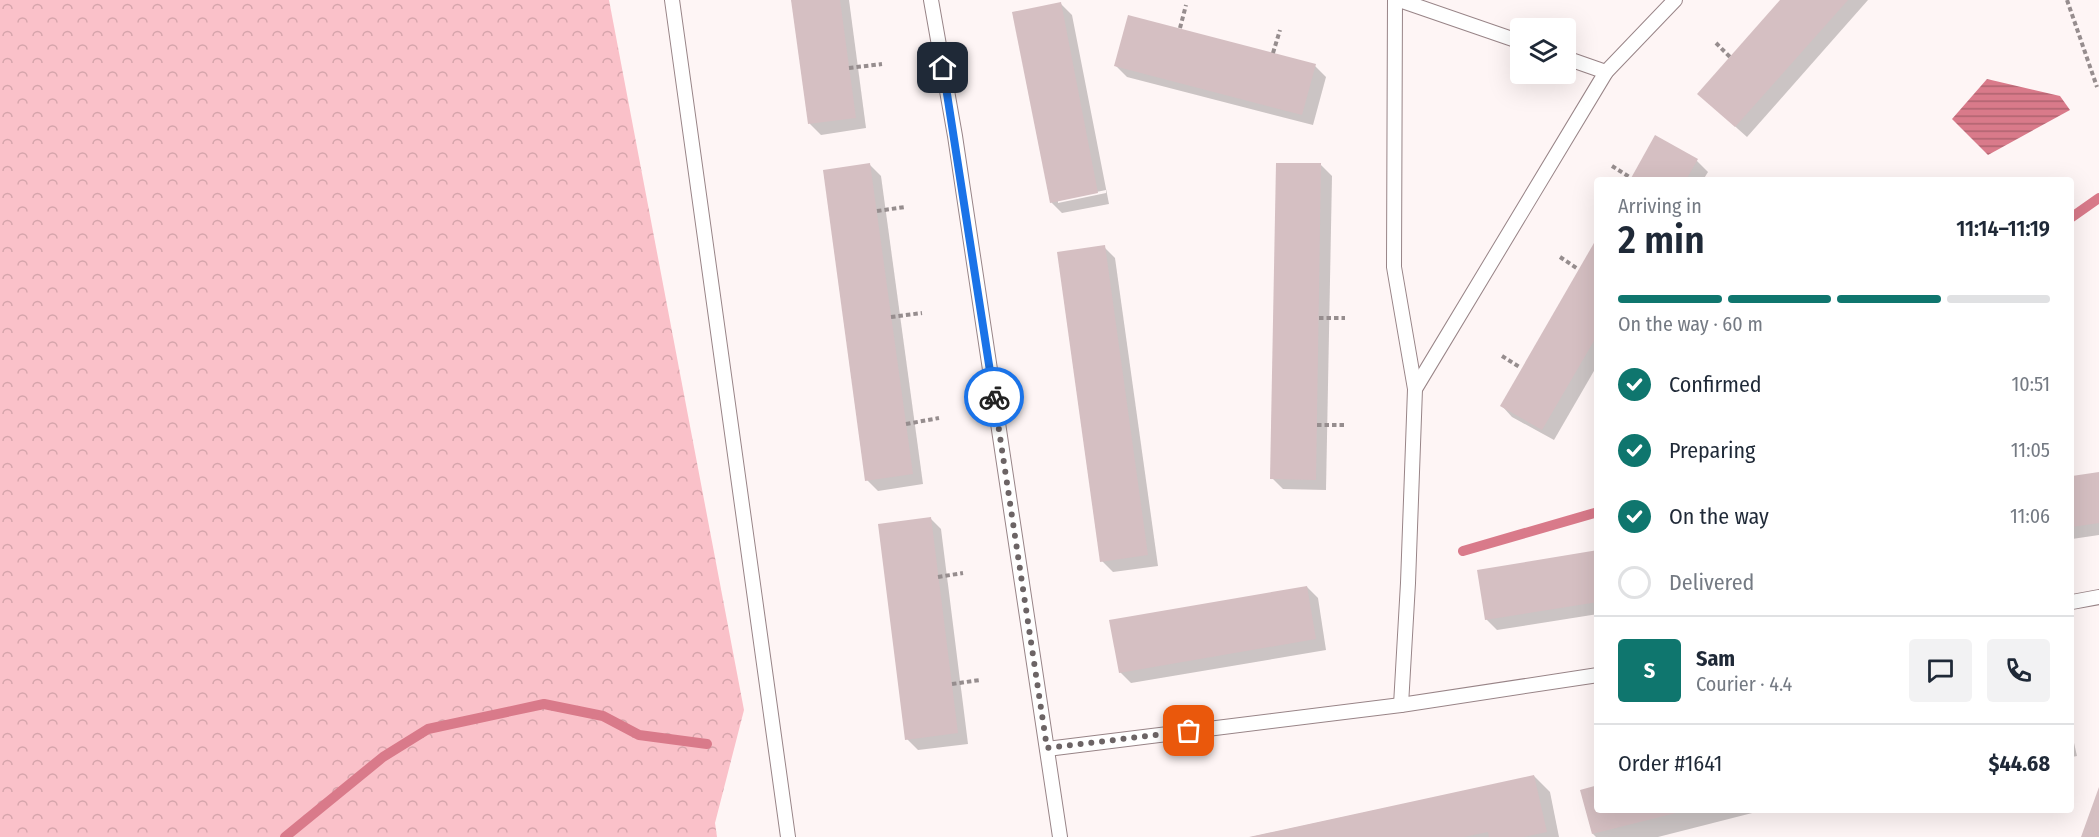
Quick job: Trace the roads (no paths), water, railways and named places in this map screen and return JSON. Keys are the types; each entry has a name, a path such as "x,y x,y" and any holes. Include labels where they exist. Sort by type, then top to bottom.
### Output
{"lane":[{"path":"672,0 788,837"},
{"path":"931,0 957,148 1060,837"},
{"path":"1395,0 1395,267 1414,388 1408,583 1401,705"},
{"path":"1400,0 1510,38"},
{"path":"1414,388 1606,72 1675,0"},
{"path":"1576,62 1606,72"},
{"path":"2074,602 2099,597"},
{"path":"1047,748 1401,705 1594,676"}],"waterway":[{"path":"2074,216 2099,198"},
{"path":"1463,551 1594,513"},
{"path":"285,837 383,757 428,729 544,704 603,716 639,735 707,744"}]}
